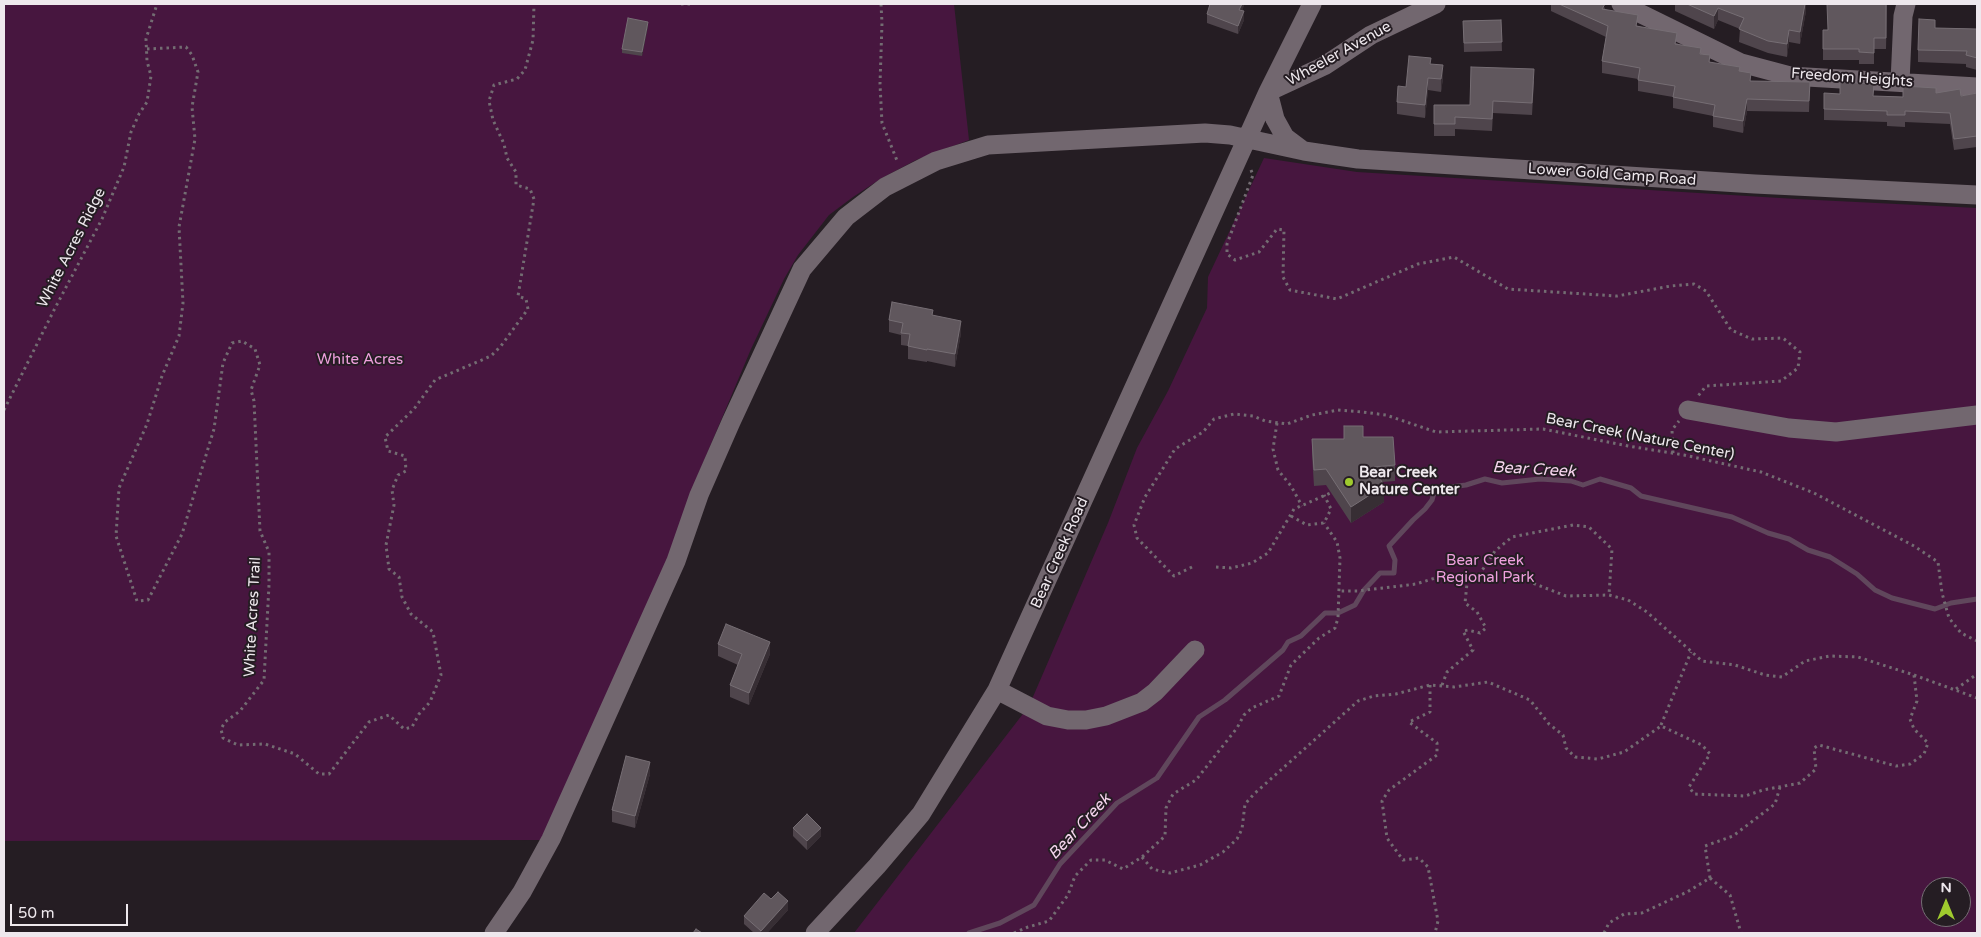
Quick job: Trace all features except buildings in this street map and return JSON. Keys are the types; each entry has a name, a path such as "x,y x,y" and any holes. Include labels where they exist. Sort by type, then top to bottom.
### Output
{"street":[{"name":"Bear Creek Road","path":"815,933 877,866 921,814 998,690 1268,92 1312,4"},
{"name":"Wheeler Avenue","path":"1268,92 1324,66 1371,35 1436,4"},
{"name":"Freedom Heights","path":"1621,4 1741,63 1790,76 1977,87"},
{"path":"1900,82 1903,16 1906,4"},
{"path":"1268,92 1275,120 1285,137 1304,151"},
{"name":"Lower Gold Camp Road","path":"494,933 522,892 552,839 676,561 699,495 730,422 802,270 846,217 885,187 936,161 988,145 1204,133 1245,145 1358,159 1755,184 1977,195"},
{"path":"1688,410 1789,428 1836,432 1977,415"},
{"path":"998,690 1047,716 1068,720 1086,720 1106,716 1142,702 1155,692 1194,650"}],"path":[{"name":"White Acres Ridge","path":"4,410 52,312 102,219 124,167 131,132 147,102 151,76 147,61 146,40 157,4"},
{"name":"White Acres Trail","path":"147,49 186,47 192,55 198,72 192,107 195,139 179,227 182,303 179,336 162,376 147,424 119,488 116,536 137,600 148,600 182,534 214,429 223,363 232,343 242,341 255,349 260,365 251,390 254,401 260,531 269,552 264,680 240,711 220,729 223,738 238,745 264,744 295,754 320,774 329,774 369,722 389,715 404,728 412,727 419,714 430,702 441,675 433,632 412,614 402,597 399,577 389,569 386,545 394,505 392,490 398,475 406,471 405,456 388,450 385,438 414,409 435,380 491,356 501,346 528,309 526,299 518,296 534,199 530,189 516,185 516,172 506,158 504,144 493,120 488,101 494,85 517,80 525,70 533,40 534,4"},
{"path":"681,4 692,4"},
{"path":"881,4 880,84 882,123 891,150 905,177"},
{"path":"1245,145 1253,175 1227,244 1227,254 1235,260 1259,252 1277,229 1284,230 1283,277 1290,290 1337,299 1418,264 1454,257 1508,288 1617,296 1671,286 1694,284 1706,291 1731,330 1752,340 1783,338 1800,352 1798,368 1781,381 1706,386 1672,430 1673,453"},
{"name":"Bear Creek (Nature Center)","path":"1192,567 1174,576 1137,538 1134,525 1149,490 1175,449 1203,432 1214,419 1234,414 1253,416 1265,421 1287,424 1312,415 1338,410 1386,415 1436,432 1543,429 1673,453 1761,472 1814,493 1914,546 1938,562 1942,593 1949,618 1961,633 1977,641"},
{"path":"1278,423 1273,450 1278,470 1291,486 1302,506"},
{"path":"1216,567 1242,567 1268,553 1294,509 1339,489"},
{"path":"1324,495 1332,509 1324,523"},
{"path":"1291,516 1307,525 1324,523"},
{"path":"1014,933 1049,921 1068,895 1075,876 1091,860 1105,860 1122,869 1142,857 1165,836 1166,808 1174,794 1196,780 1237,728 1244,715 1252,708 1279,696 1291,664 1319,638 1335,628 1338,618 1340,558 1336,542 1324,523"},
{"path":"1479,575 1494,551 1512,537 1574,525 1589,527 1612,549 1609,594"},
{"path":"1338,591 1416,584 1446,575 1468,574 1518,577 1566,596 1609,594 1628,600 1647,612 1702,661 1735,664 1765,675 1782,677 1805,661 1830,656 1858,658 1956,689 1977,698"},
{"path":"1442,686 1447,672 1474,650 1463,631 1468,630 1480,633 1486,628 1477,612 1465,603 1468,574"},
{"path":"1142,857 1152,869 1170,872 1200,866 1223,852 1237,839 1242,829 1245,804 1358,701 1374,696 1396,694 1430,686 1454,687 1488,682 1530,700 1549,724 1563,735 1566,748 1575,757 1598,759 1624,752 1661,726 1691,652"},
{"path":"1956,689 1977,674"},
{"path":"1661,726 1702,745 1710,754 1689,787 1694,794 1745,796 1800,783 1816,769 1814,748 1819,745 1896,766 1910,764 1924,754 1928,743 1914,729 1910,719 1917,701 1914,675"},
{"path":"1430,686 1430,712 1408,722 1437,743 1437,756 1389,790 1382,801 1388,838 1403,860 1419,858 1428,867 1438,921 1435,933"},
{"path":"1740,933 1730,895 1710,878 1705,846 1733,836 1775,804 1780,787"},
{"path":"1604,933 1609,923 1624,914 1642,913 1688,892 1710,878"}],"green space":[{"name":"White Acres","path":"4,4 954,4 969,140 916,160 882,178 853,197 829,215 798,255 784,279 751,349 698,475 663,571 543,840 4,841"},
{"name":"Bear Creek Regional Park","path":"1264,158 1357,172 1796,199 1977,208 1977,933 854,933 1029,706 1108,523 1137,448 1168,391 1207,308 1208,277"}],"waterway":[{"name":"Bear Creek","path":"969,933 1000,923 1034,905 1060,864 1117,803 1157,778 1199,717 1225,700 1283,650 1288,642 1301,636 1325,613 1338,613 1355,605 1364,590 1380,573 1394,573 1395,560 1389,546 1425,509 1432,500 1435,489 1466,485 1485,479 1502,483 1540,479 1571,481 1583,485 1600,479 1631,488 1641,496 1732,517 1768,533 1789,539 1808,550 1830,557 1857,574 1875,590 1892,598 1935,609 1951,603 1977,599"}],"place":[{"name":"Bear Creek Nature Center","path":"1349,482"}]}
